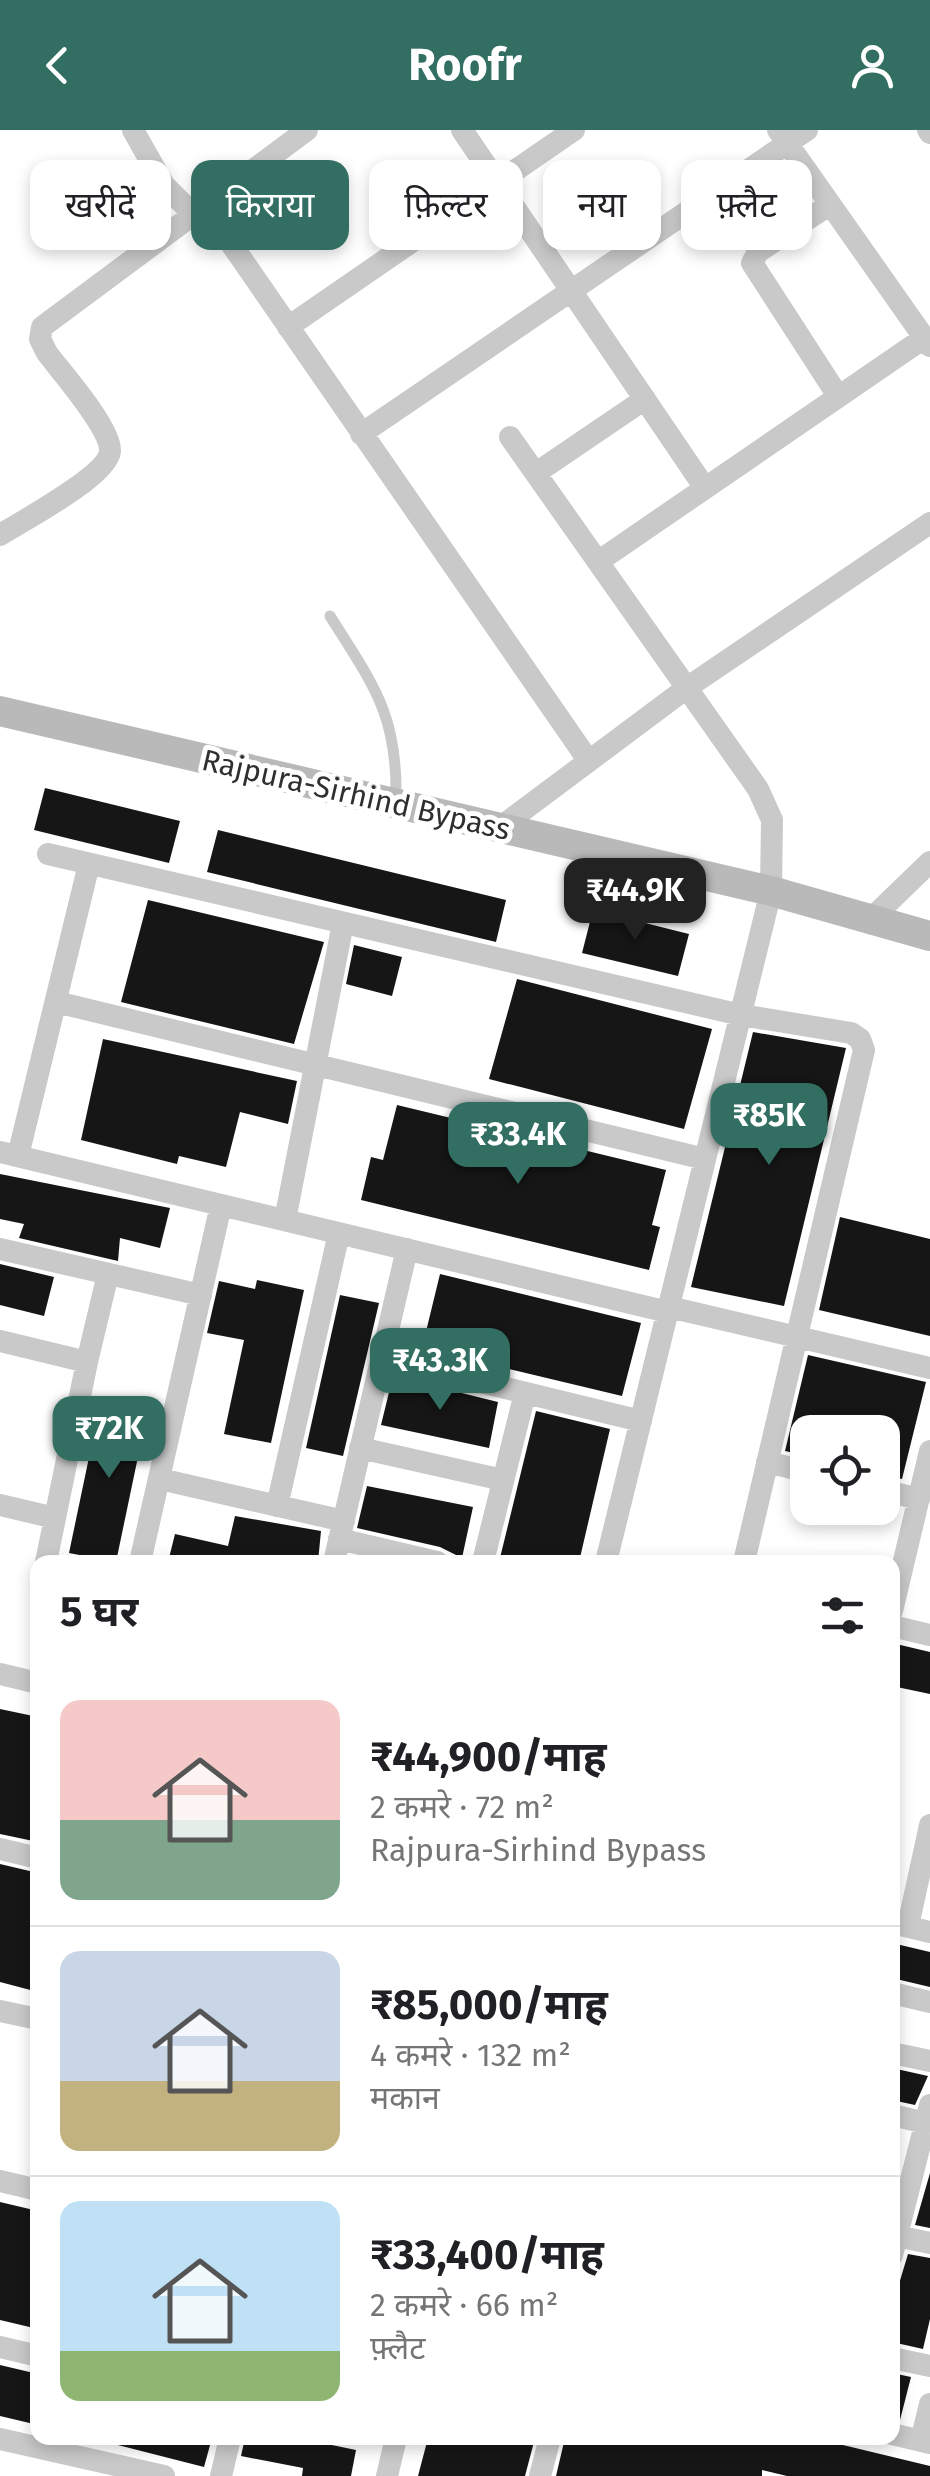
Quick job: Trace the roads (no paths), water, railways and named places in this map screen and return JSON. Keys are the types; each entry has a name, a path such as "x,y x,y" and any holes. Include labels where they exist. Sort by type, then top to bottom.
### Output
{"main road":[{"name":"Rajpura-Sirhind Bypass","path":"0,711 772,890 930,936"}],"street":[{"path":"132,130 164,185 191,204"},
{"path":"266,160 307,130"},
{"path":"462,130 482,160"},
{"path":"523,164 574,130"},
{"path":"361,434 572,291 791,134 829,206 927,342 838,396 599,561"},
{"path":"829,206 758,252 752,262 838,396"},
{"path":"0,536 92,476 106,463 110,449 104,432 47,353 40,339 42,327 191,216"},
{"path":"523,220 705,488"},
{"path":"229,250 288,327 588,760"},
{"path":"288,327 399,250"},
{"path":"536,473 644,399"},
{"path":"510,437 758,789 772,820 772,890 611,1555"},
{"path":"498,829 688,687 930,523"},
{"path":"48,854 741,1015 851,1033 860,1039 864,1050 746,1555"},
{"path":"870,919 930,862"},
{"path":"89,864 56,1002 9,1154 930,1368"},
{"path":"284,1220 343,922"},
{"path":"56,1002 705,1159"},
{"path":"142,1555 221,1205"},
{"path":"277,1506 339,1233"},
{"path":"0,1249 201,1295"},
{"path":"336,1555 407,1249"},
{"path":"48,1555 108,1274"},
{"path":"0,1341 87,1362"},
{"path":"382,1358 641,1421"},
{"path":"485,1555 525,1393"},
{"path":"360,1448 504,1480"},
{"path":"900,1578 930,1451"},
{"path":"767,1462 790,1468"},
{"path":"160,1480 277,1506 415,1555"},
{"path":"900,1494 919,1499"},
{"path":"0,1505 56,1518"},
{"path":"900,1628 930,1635"},
{"path":"0,1674 30,1681"},
{"path":"910,1927 930,1825"},
{"path":"0,1849 30,1856"},
{"path":"900,1995 930,2002"},
{"path":"0,2011 30,2017"},
{"path":"900,2055 930,2061"},
{"path":"900,2114 928,2114 900,2219"},
{"path":"0,2182 30,2188"},
{"path":"900,2242 930,2243"},
{"path":"0,2347 30,2354"},
{"path":"900,2360 930,2366"},
{"path":"900,2436 926,2442 930,2404"},
{"path":"0,2439 164,2476"},
{"path":"221,2476 228,2445"},
{"path":"387,2476 394,2445"},
{"path":"540,2476 548,2445"}],"lane":[{"path":"330,616 380,698 392,726 397,754 396,805"}]}
